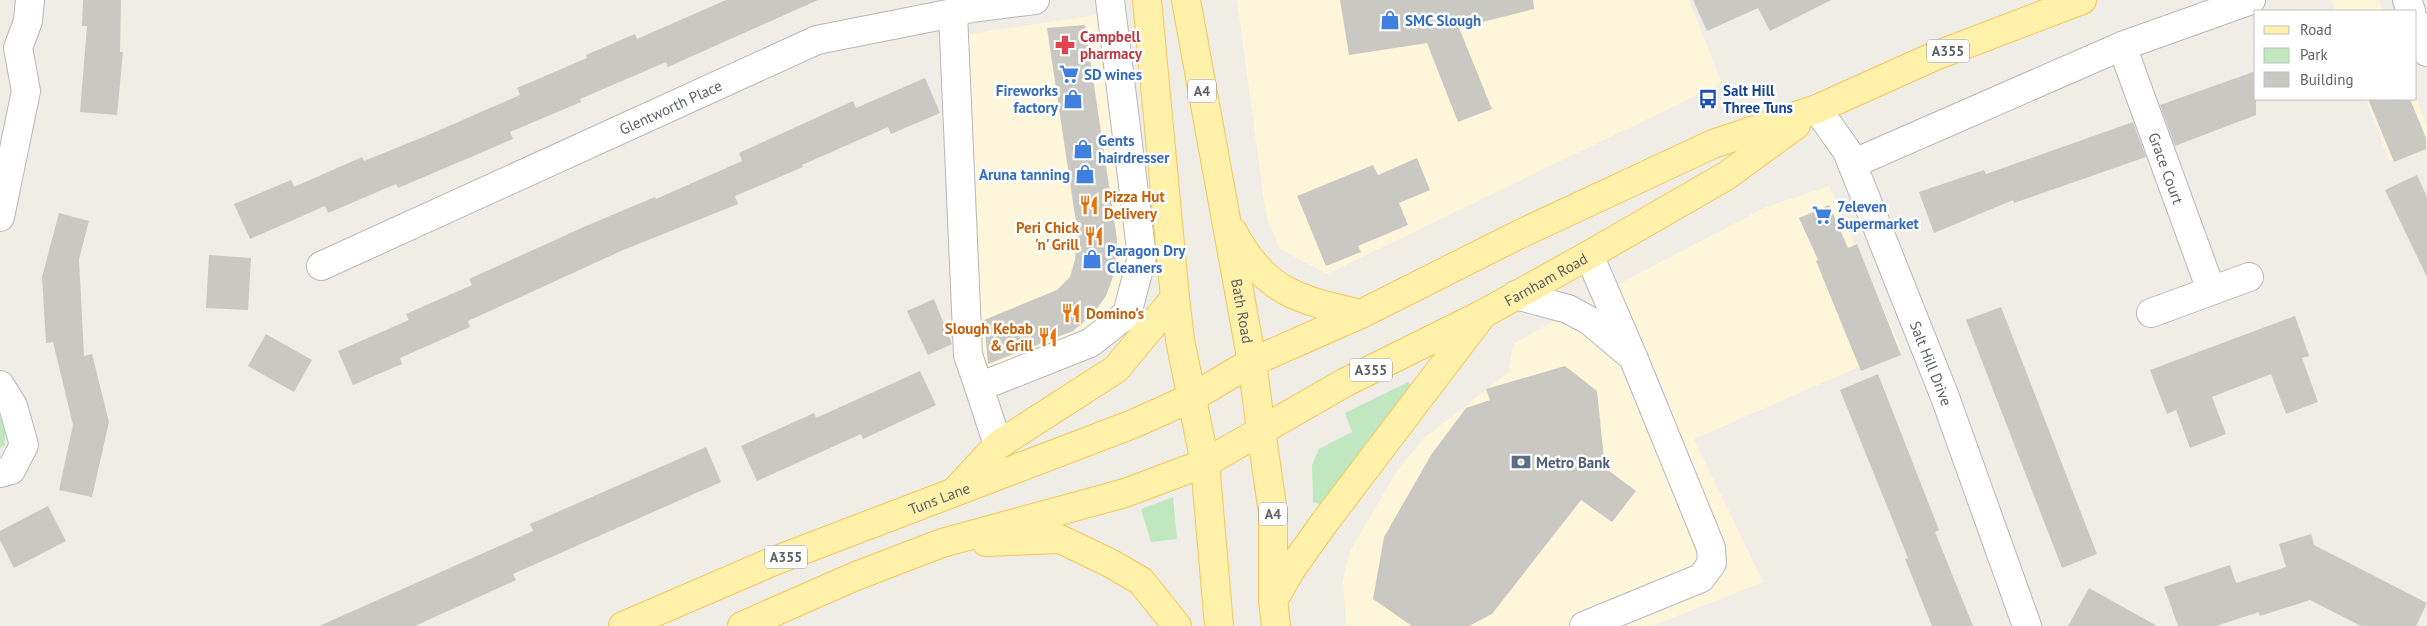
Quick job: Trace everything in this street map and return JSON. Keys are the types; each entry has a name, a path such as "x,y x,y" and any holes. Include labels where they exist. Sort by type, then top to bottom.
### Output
{"main road":[{"path":"1147,0 1175,298 1180,340 1205,463 1219,626"},
{"name":"Bath Road","path":"1186,0 1252,362 1273,513 1274,613"},
{"name":"Farnham Road","path":"1252,362 1361,314 1520,234 1713,144 1817,109 1935,56 2082,0"},
{"name":"Farnham Road","path":"1261,430 1344,383 1516,296 1726,176 1817,109"},
{"path":"1218,182 1229,225 1238,242 1260,272 1278,286 1311,303 1361,314"},
{"path":"952,494 998,446 1116,369 1175,298"},
{"path":"1274,613 1292,568 1483,314"},
{"name":"Tuns Lane","path":"623,626 731,578 1133,424 1191,398 1252,362"},
{"name":"A355","path":"742,626 856,576 942,543 1125,493 1205,463 1261,430"},
{"path":"942,543 1060,539 1110,563 1141,581 1177,626"}],"street":[{"path":"0,217 26,91 9,47 28,21 30,0"},
{"name":"Glentworth Place","path":"321,266 817,40 953,14 972,8 1035,0"},
{"path":"979,388 1090,342 1127,314 1142,257 1110,0"},
{"path":"1852,164 2122,46 2251,0"},
{"path":"953,14 968,355 998,446"},
{"path":"2417,26 2427,52"},
{"name":"Grace Court","path":"2122,46 2210,290"},
{"name":"Salt Hill Drive","path":"1817,109 1847,151 1945,397 2027,626"},
{"path":"1584,626 1701,578 1712,563 1711,548 1633,357 1588,255"},
{"path":"2151,313 2249,277"},
{"path":"1516,296 1568,309 1590,321 1633,357"},
{"path":"0,385 13,406 24,445 11,470 0,473"}],"shaded area":[{"path":"1237,0 1689,0 1722,83 1327,274 1280,249 1266,216"},
{"path":"2331,0 2379,0 2383,10 2335,10"},
{"path":"1096,15 1132,281 1094,335 997,373 956,367 944,38"},
{"path":"2366,100 2417,100 2427,127 2427,148 2389,161"},
{"path":"1829,186 1902,351 1861,366 1694,439 1763,582 1652,626 1346,626 1343,581 1349,553 1396,472 1424,438 1509,372 1513,344 1632,277 1766,207"}],"green space":[{"path":"1408,382 1415,391 1403,400 1320,504 1313,502 1312,465 1319,449 1352,432 1345,413"},
{"path":"0,417 5,425 5,445 0,448"},
{"path":"1173,497 1177,539 1151,542 1141,509"}],"building":[{"path":"83,0 121,0 120,52 123,52 117,115 80,112 87,26 82,26"},
{"path":"726,0 818,0 668,67 666,62 580,99 581,102 510,132 513,139 398,188 396,184 328,213 325,206 250,239 234,204 291,180 294,187 362,157 364,161 433,133 520,95 517,88 587,58 586,55 635,34 637,39"},
{"path":"1340,0 1533,0 1534,9 1459,28 1492,109 1458,122 1427,43 1349,55"},
{"path":"1693,0 1831,0 1770,31 1758,8 1707,31"},
{"path":"1085,25 1117,239 1116,268 1106,296 1093,314 1073,331 988,364 984,320 1057,290 1070,277 1075,260 1077,229 1047,28"},
{"path":"2254,72 2256,115 2175,146 2160,105"},
{"path":"925,78 940,113 891,134 888,127 802,165 803,167 735,196 738,204 621,251 468,321 470,327 400,358 402,364 353,385 338,351 409,320 406,314 472,285 469,279 586,226 655,197 656,199 742,161 739,153 853,101 856,108"},
{"path":"2368,100 2410,100 2426,138 2426,149 2394,162"},
{"path":"2133,122 2146,157 2014,203 2013,200 1934,233 1919,192 1984,170 1986,174"},
{"path":"1417,158 1430,190 1399,203 1408,225 1358,246 1361,252 1326,266 1297,196 1373,165 1378,175"},
{"path":"2417,175 2427,197 2427,277 2385,190"},
{"path":"1829,205 1848,248 1857,244 1901,355 1861,371 1816,261 1818,260 1799,218"},
{"path":"59,213 89,221 79,259 84,356 92,354 109,422 92,497 59,490 73,425 53,342 46,343 42,277"},
{"path":"209,255 251,258 248,310 206,308"},
{"path":"934,299 952,344 928,355 907,311"},
{"path":"2001,307 2097,554 2062,568 1966,320"},
{"path":"2295,316 2309,356 2302,358 2318,402 2286,414 2271,374 2212,397 2226,434 2190,448 2176,410 2167,414 2150,370"},
{"path":"266,334 312,360 294,392 248,366"},
{"path":"1565,366 1597,391 1605,468 1636,491 1612,522 1581,500 1492,614 1469,626 1412,626 1373,599 1384,537 1431,455 1466,408 1490,400 1486,389"},
{"path":"920,371 936,405 863,439 861,434 757,481 741,446 814,413 816,418"},
{"path":"1878,374 1939,530 1935,532 1973,626 1932,626 1905,559 1908,558 1840,390"},
{"path":"706,447 721,482 513,574 516,580 415,626 319,626 533,531 530,524"},
{"path":"48,506 66,541 14,568 0,540 0,531"},
{"path":"2311,534 2314,545 2427,603 2416,626 2361,626 2310,600 2260,616 2259,612 2216,626 2178,626 2164,587 2230,565 2236,583 2286,567 2279,544"},
{"path":"2089,588 2157,626 2068,626"}],"place":[{"name":"SMC Slough","path":"1390,20"},
{"name":"Campbell pharmacy","path":"1065,45"},
{"name":"SD wines","path":"1069,74"},
{"name":"Fireworks factory","path":"1073,99"},
{"name":"Salt Hill Three Tuns","path":"1708,99"},
{"name":"Gents hairdresser","path":"1083,149"},
{"name":"Aruna tanning","path":"1085,174"},
{"name":"Pizza Hut Delivery","path":"1089,205"},
{"name":"7eleven Supermarket","path":"1822,215"},
{"name":"Peri Chick 'n' Grill","path":"1094,236"},
{"name":"Paragon Dry Cleaners","path":"1092,259"},
{"name":"Domino's","path":"1071,313"},
{"name":"Slough Kebab & Grill","path":"1048,337"},
{"name":"Metro Bank","path":"1521,462"}]}
